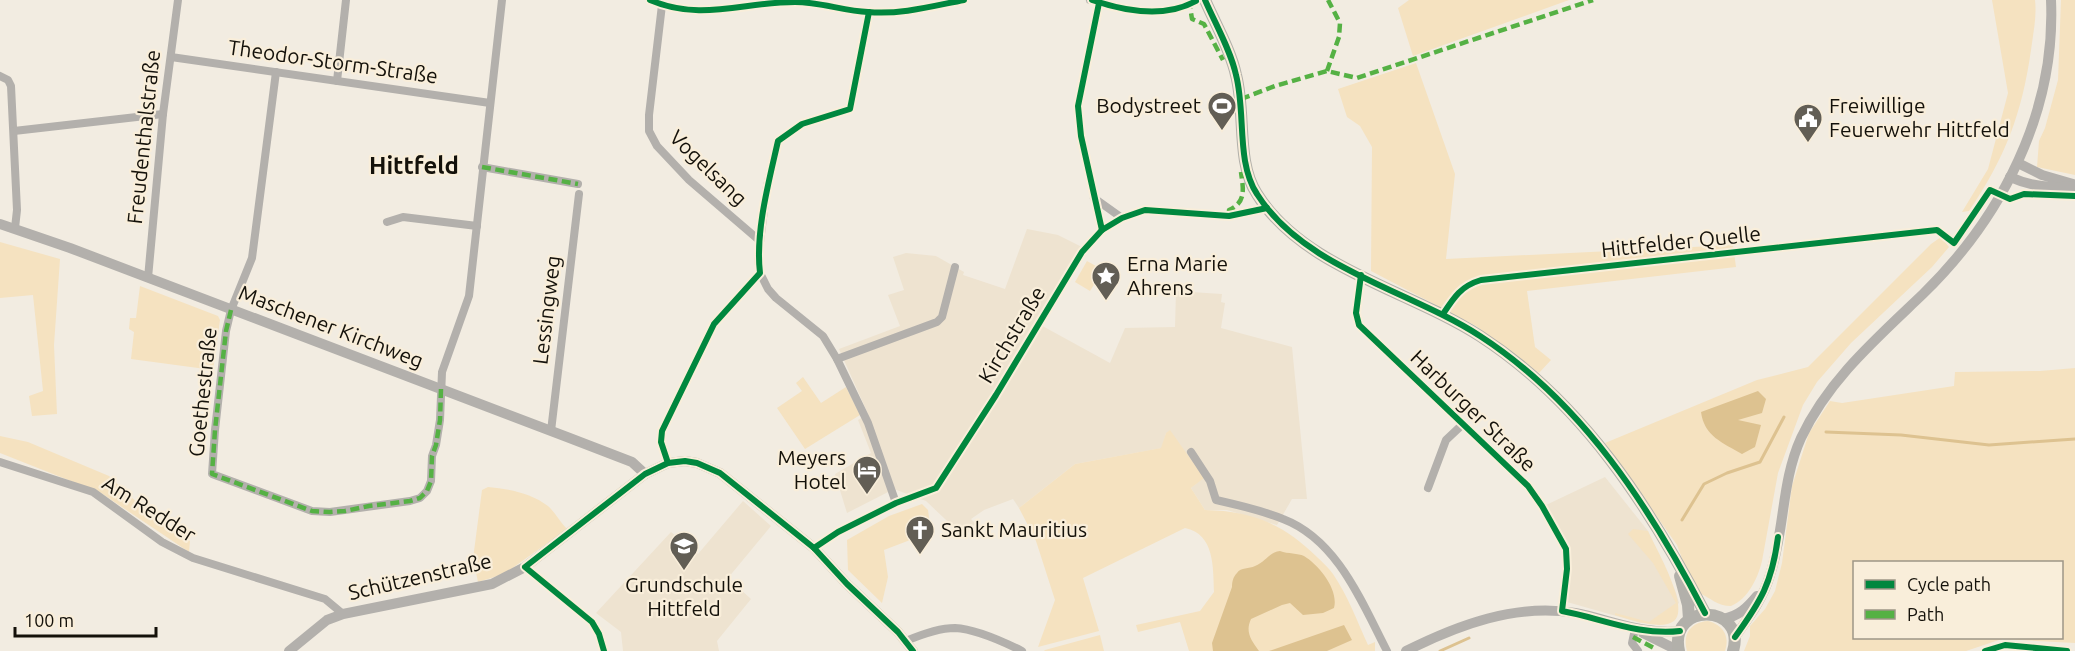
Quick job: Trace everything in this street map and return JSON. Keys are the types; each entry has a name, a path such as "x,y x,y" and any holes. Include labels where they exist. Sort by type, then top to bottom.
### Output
{"main road":[{"path":"1205,0 1236,72 1241,99 1246,168 1251,183 1267,208 1291,234 1305,245 1443,314 1503,352 1558,399 1620,471 1640,500 1705,613"},
{"path":"1673,555 1688,605 1689,619"},
{"path":"1679,651 1677,644 1680,631 1689,619 1705,613 1724,619 1735,637 1733,651"}],"street":[{"name":"Freudenthalstraße","path":"148,278 163,114 178,0"},
{"path":"337,81 346,0"},
{"path":"441,389 442,372 469,296 502,0"},
{"path":"650,0 662,5 697,12 776,1 869,12 905,11 964,0"},
{"path":"1102,230 1081,136 1078,105 1095,2 1140,12 1186,8 1199,0"},
{"path":"1735,637 1760,601 1771,573 1791,465 1801,438 1815,413 1851,364 1967,247 1984,224 2018,163 2034,122 2048,65 2051,0"},
{"name":"Vogelsang","path":"662,5 649,116 650,131 657,146 689,180 760,241"},
{"path":"869,12 850,109 802,124 778,141 767,186 758,258 760,273 771,292 793,313 823,336 837,359 868,423 896,503"},
{"name":"Theodor-Storm-Straße","path":"171,57 490,103"},
{"path":"231,310 252,258 276,72"},
{"path":"0,76 8,80 11,86 17,210 15,228"},
{"path":"14,131 163,114"},
{"path":"2018,163 2042,175 2075,185"},
{"name":"Lessingweg","path":"482,167 578,189 551,431"},
{"path":"2010,177 2039,187 2063,188 2075,185"},
{"path":"1094,198 1122,218"},
{"name":"Kirchstraße","path":"814,549 838,532 896,503 936,488 1076,262 1102,230 1122,218 1145,210 1229,216 1267,208"},
{"path":"387,222 403,217 477,226"},
{"name":"Maschener Kirchweg","path":"0,224 632,462 645,474"},
{"name":"Hittfelder Quelle","path":"1443,314 1463,286 1481,280 1937,230"},
{"path":"837,359 928,327 942,317 955,267"},
{"path":"760,273 714,324 662,432 661,442 668,463 685,461 697,463 720,473 814,549 906,641 913,651"},
{"name":"Harburger Straße","path":"1361,275 1356,313 1359,325 1528,486 1555,526 1566,549 1567,569 1562,611"},
{"name":"Goethestraße","path":"231,310 226,331 212,474 312,511 330,512 420,498 430,482 432,456 440,420 441,389"},
{"name":"Harburger Straße","path":"1428,488 1446,440 1463,424"},
{"path":"1191,452 1210,481 1216,500 1284,519 1307,532 1321,545 1352,582 1387,651"},
{"name":"Am Redder","path":"0,462 93,492 162,542 193,558 325,600 343,614"},
{"name":"Schützenstraße","path":"289,651 320,625 343,614 492,584 525,567 645,474 668,463"},
{"path":"525,567 592,622 599,634 604,651"},
{"path":"1724,619 1732,618 1744,611 1756,598 1771,573"},
{"path":"1406,651 1465,625 1488,618 1524,612 1562,611 1635,629 1653,632 1680,631"},
{"path":"906,641 953,628 969,630 1022,651"},
{"path":"1635,629 1679,651"},
{"path":"1635,629 1632,643 1638,651"}],"shaded area":[{"path":"1409,0 1569,0 1413,56 1398,8"},
{"path":"1992,0 2035,0 2034,32 2023,95 2010,135 1982,191 1969,211 1962,212 1988,169 2008,93"},
{"path":"2061,0 2075,0 2075,175 2037,167 2039,141 2045,128 2058,80"},
{"path":"1416,63 1455,174 1446,259 1733,245 1736,267 1527,291 1535,347 1551,360 1539,373 1476,326 1371,271 1372,147 1360,126 1347,117 1338,89"},
{"path":"1027,229 1058,235 1082,247 1037,323 1110,363 1125,328 1175,327 1176,291 1222,294 1221,302 1225,303 1221,328 1292,347 1307,499 1292,499 1277,525 1227,510 1205,510 1191,488 1203,478 1166,433 1162,448 1075,464 1019,508 1013,499 984,510 971,519 976,524 964,537 926,501 894,489 847,513 835,474 871,453 858,420 868,414 839,349 900,326 888,295 904,290 893,257 906,253 936,256 964,272 963,275 1005,289"},
{"path":"1941,237 1949,247 1932,267 1851,343 1817,382 1803,405 1778,473 1762,561 1758,574 1747,593 1737,603 1726,606 1699,593 1686,569 1677,545 1605,443 1757,380 1808,367 1931,244"},
{"path":"0,242 60,259 54,345 57,414 32,416 29,396 43,391 33,295 0,298"},
{"path":"1087,261 1103,270 1090,291 1075,282"},
{"path":"140,286 218,316 220,320 213,370 131,359 134,332 129,329 130,318 136,318"},
{"path":"2075,368 2075,643 2002,639 1966,651 1744,651 1750,636 1750,626 1765,609 1775,591 1782,563 1792,486 1809,433 1830,401 1842,403 1954,386 1955,372 2040,371"},
{"path":"803,377 821,403 846,387 860,415 805,449 777,408 802,391 796,383"},
{"path":"1758,391 1766,399 1762,413 1738,420 1761,425 1755,447 1742,454 1710,433 1701,412"},
{"path":"1170,430 1204,478 1191,488 1205,510 1238,513 1266,522 1305,546 1333,574 1348,600 1368,645 1375,642 1375,651 1189,651 1180,622 1138,632 1136,625 1200,611 1214,592 1212,563 1207,545 1195,531 1185,528 1083,578 1099,631 1038,647 1055,600 1036,541 1019,508 1075,464 1161,448 1166,433"},
{"path":"0,436 28,442 109,476 148,513 190,541 189,552 101,493 0,453"},
{"path":"1605,477 1648,531 1676,593 1679,603 1650,623 1641,623 1567,602 1567,542 1546,505"},
{"path":"488,487 520,492 534,498 551,508 567,529 504,574 478,582 473,559 482,490"},
{"name":"Grundschule Hittfeld","path":"743,501 771,526 728,578 751,599 717,641 719,651 623,651 621,632 596,613 671,532 698,554"},
{"path":"922,504 928,510 931,532 884,550 888,577 882,603 848,570 847,540 889,516"},
{"path":"1633,529 1648,531 1670,577 1678,604 1678,614 1674,621 1668,624 1653,625 1615,615 1615,613 1649,622 1676,603 1653,563 1628,534"},
{"path":"1280,551 1299,554 1316,565 1331,586 1335,601 1334,608 1323,613 1303,615 1290,603 1282,605 1251,619 1249,632 1259,651 1213,651 1212,643 1235,576 1239,571 1253,567 1273,553"},
{"path":"1708,621 1718,625 1724,632 1727,641 1725,651 1687,651 1686,639 1689,630 1697,624"},
{"path":"1344,625 1352,640 1327,651 1269,651"},
{"path":"1100,635 1104,651 1044,651 1045,650"}],"waterway":[{"path":"1682,520 1704,484 1727,473 1760,462 1784,417"},
{"path":"1826,432 1901,435 1989,445 2075,439"},
{"path":"1440,651 1469,638"}],"marked path":[{"path":"1189,0 1192,19 1204,24 1223,60"},
{"path":"1327,71 1339,37 1340,23 1328,0"},
{"path":"1241,99 1275,86 1327,71 1357,78 1593,0"},
{"path":"482,167 578,184"},
{"path":"1229,213 1229,210 1235,207 1241,199 1243,189 1241,172"},
{"path":"231,310 226,331 212,474 312,511 345,511 420,498 427,491 431,481 432,456 440,420 441,389"},
{"path":"1633,637 1654,648 1654,651"}],"cycle path":[{"path":"650,0 687,10 795,2 880,13 964,0"},
{"path":"1092,0 1144,11 1171,10 1196,1"},
{"path":"1205,0 1234,66 1241,105 1246,167 1250,181 1257,194 1277,219 1301,241 1329,259 1480,336 1517,363 1550,392 1582,425 1637,496 1684,573 1705,613"},
{"path":"1099,3 1078,106 1081,136 1102,230"},
{"path":"668,463 661,442 662,431 714,324 760,273 761,224 778,141 802,124 850,109 869,12"},
{"path":"1443,314 1459,293 1468,285 1481,280 1937,230 1954,243 1990,190 2010,199 2024,194 2075,196"},
{"path":"814,548 838,532 896,503 936,488 996,395 1082,252 1102,230 1122,218 1145,210 1229,216 1267,208"},
{"path":"1361,275 1356,313 1359,325 1528,486 1542,506 1566,549 1567,569 1562,611 1635,629 1680,631"},
{"path":"604,651 599,634 592,622 525,567 645,474 668,463 685,461 697,463 720,473 814,548 847,584 898,632 913,651"},
{"path":"1735,637 1764,591 1769,579 1778,537"},
{"path":"1985,651 2005,645 2067,651"}],"place":[{"name":"Bodystreet","path":"1222,132"},
{"name":"Freiwillige Feuerwehr Hittfeld","path":"1808,144"},
{"name":"Erna Marie Ahrens","path":"1106,302"},
{"name":"Meyers Hotel","path":"867,496"},
{"name":"Sankt Mauritius","path":"920,556"},
{"name":"Grundschule Hittfeld","path":"684,572"}],"district":[{"name":"Hittfeld","path":"414,166"}]}
